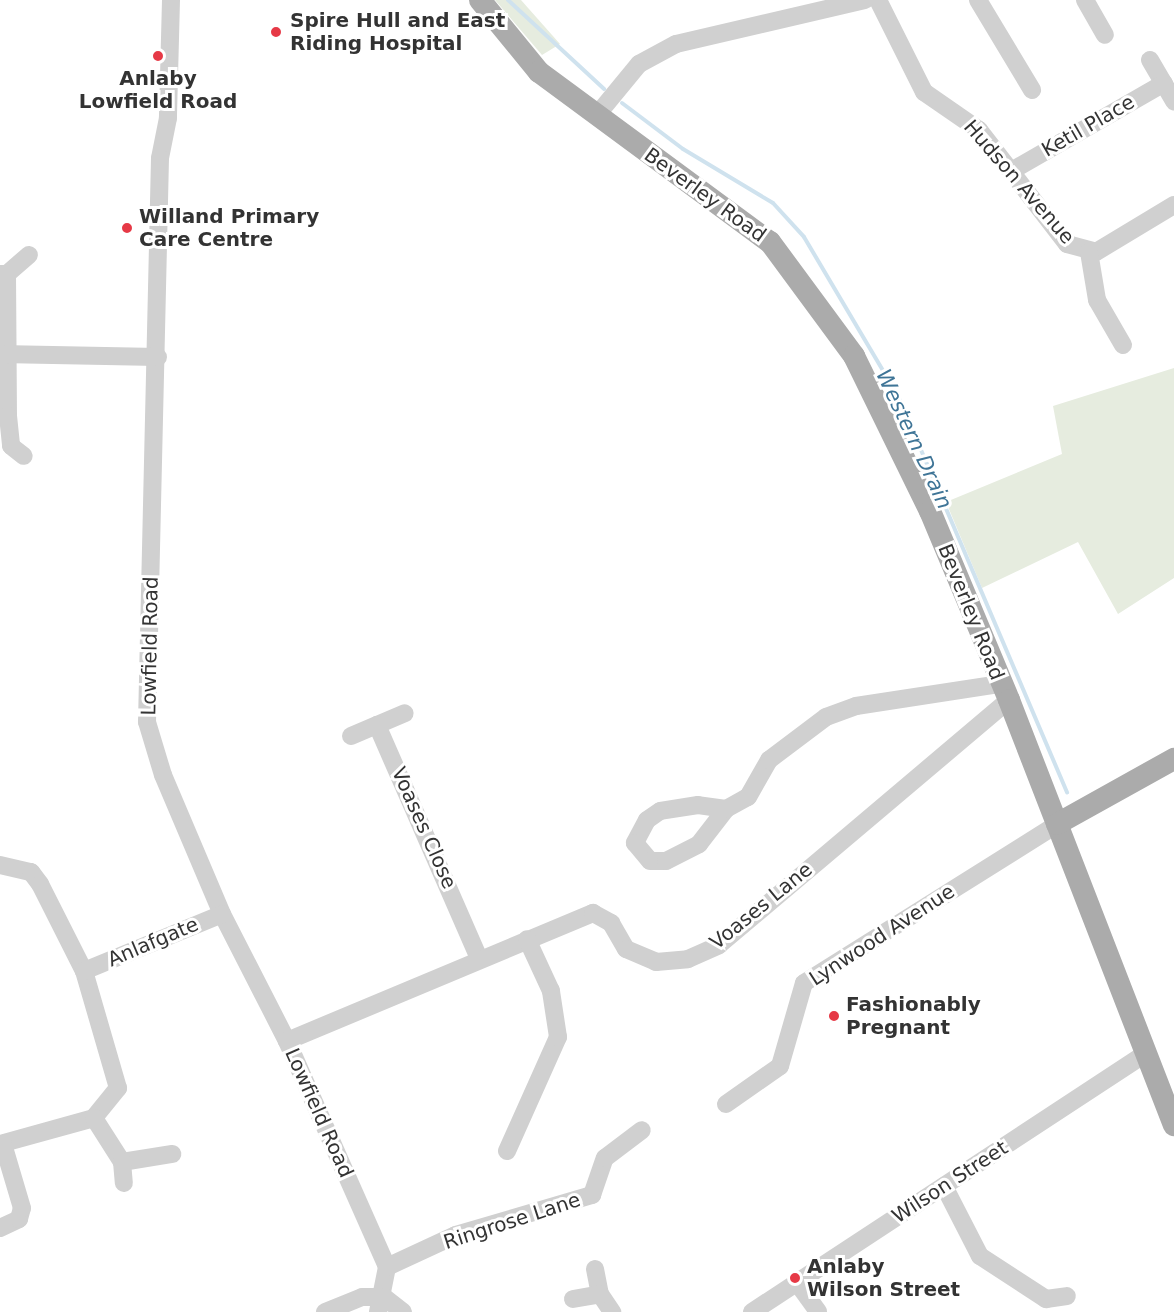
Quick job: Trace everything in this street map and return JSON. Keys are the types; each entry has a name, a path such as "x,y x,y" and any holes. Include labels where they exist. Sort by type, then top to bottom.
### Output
{"main road":[{"name":"Beverley Road","path":"480,0 539,72 770,242 854,356 930,511 1057,824 1174,1125"},
{"path":"1057,824 1174,759"}],"street":[{"name":"Lowfield Road","path":"171,0 168,118 160,158 158,357 147,722 163,775 222,914 287,1041 387,1268 381,1305"},
{"path":"597,115 639,64 676,44 865,0"},
{"name":"Hudson Avenue","path":"878,0 924,92 967,119 1013,170 1067,244 1089,252 1125,238 1174,205"},
{"path":"978,0 1032,90"},
{"path":"1085,0 1105,35"},
{"path":"1150,60 1174,101"},
{"name":"Ketil Place","path":"1013,170 1164,83"},
{"path":"1089,252 1097,300 1123,345"},
{"path":"12,451 3,354 4,274 29,255"},
{"path":"3,354 158,357"},
{"path":"726,809 698,805 660,811 647,820 635,843 650,861 666,861 699,844 726,809 748,797 769,760 826,717 856,706 1004,692"},
{"name":"Voases Lane","path":"287,1041 479,958 593,913 611,922 626,949 656,962 687,959 719,945 1004,692"},
{"path":"351,736 405,713"},
{"name":"Voases Close","path":"377,725 479,958"},
{"name":"Lynwood Avenue","path":"725,1104 780,1066 804,983 1057,824"},
{"path":"0,865 30,872 40,884 84,971 118,1088 94,1118 1,1144 22,1208 19,1220 0,1228"},
{"name":"Anlafgate","path":"84,971 222,914"},
{"path":"508,1140 558,1037 551,991 527,939"},
{"name":"Wilson Street","path":"752,1312 798,1284 1147,1053"},
{"path":"94,1118 122,1162 124,1183"},
{"name":"Ringrose Lane","path":"387,1268 456,1235 592,1195 605,1158 642,1130"},
{"path":"122,1162 172,1154"},
{"path":"944,1186 980,1256 1046,1299 1070,1296"},
{"path":"597,1268 600,1294 612,1312"},
{"path":"798,1284 818,1312"},
{"path":"573,1299 600,1294"},
{"path":"330,1310 362,1297 403,1312"},
{"path":"330,1310 367,1312"}],"shaded area":[{"path":"495,0 521,0 560,44 542,55"},
{"path":"1174,368 1174,578 1118,614 1078,542 982,588 946,502 1062,454 1053,406"}],"waterway":[{"name":"Western Drain","path":"508,0 604,89"},
{"name":"Western Drain","path":"622,103 683,149 773,203 804,237 898,396 1067,792"}],"place":[{"name":"Spire Hull and East Riding Hospital","path":"276,32"},
{"name":"Anlaby Lowfield Road","path":"158,56"},
{"name":"Willand Primary Care Centre","path":"127,228"},
{"name":"Fashionably Pregnant","path":"834,1016"},
{"name":"Anlaby Wilson Street","path":"795,1278"}]}
